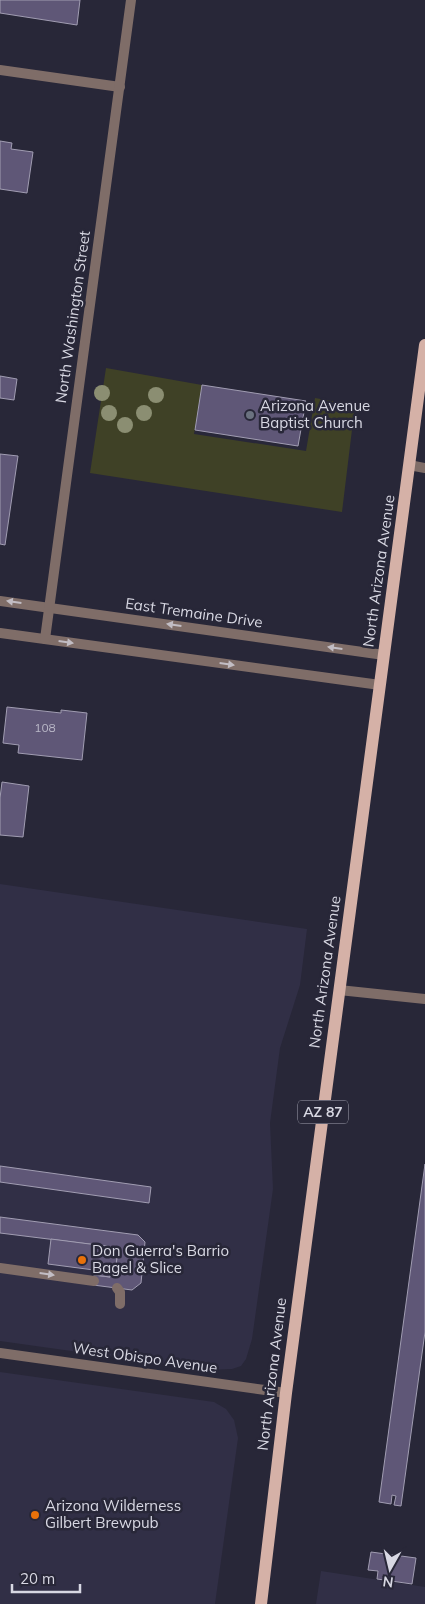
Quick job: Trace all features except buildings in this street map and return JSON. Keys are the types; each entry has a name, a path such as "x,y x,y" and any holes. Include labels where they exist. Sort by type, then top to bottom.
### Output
{"main road":[{"name":"North Arizona Avenue","path":"261,1604 286,1393 425,345"}],"street":[{"name":"North Washington Street","path":"45,639 131,0"},
{"path":"0,70 120,87"},
{"path":"409,465 425,468"},
{"name":"East Tremaine Drive","path":"0,600 384,654"},
{"path":"0,633 380,685"},
{"path":"339,990 425,1000"},
{"path":"0,1268 94,1280"},
{"path":"117,1288 120,1292 120,1304"},
{"name":"West Obispo Avenue","path":"0,1353 286,1393"}],"shaded area":[{"path":"0,884 307,929 300,985 280,1048 270,1123 273,1189 252,1339 246,1359 241,1366 232,1369 207,1370 0,1341"},
{"path":"0,1372 214,1402 226,1409 234,1420 238,1438 215,1604 0,1604"},
{"path":"321,1571 425,1587 425,1604 316,1604"}],"green space":[{"path":"106,368 202,385 194,434 306,451 315,398 355,405 342,512 90,473"}],"place":[{"name":"Arizona Avenue Baptist Church","path":"250,415"},
{"name":"Don Guerra's Barrio Bagel & Slice","path":"82,1260"},
{"name":"Arizona Wilderness Gilbert Brewpub","path":"35,1515"}]}
